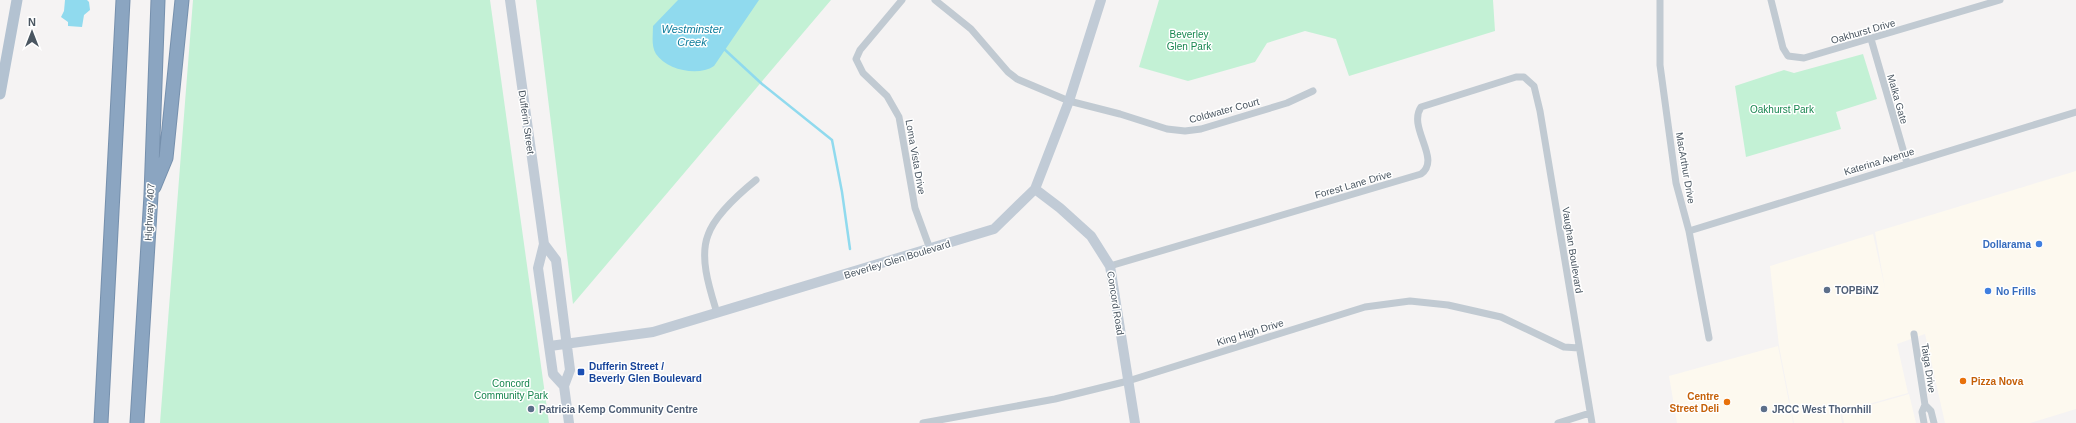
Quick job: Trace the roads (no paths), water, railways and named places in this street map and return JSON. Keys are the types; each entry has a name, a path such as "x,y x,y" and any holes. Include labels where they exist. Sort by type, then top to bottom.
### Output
{"highway":[{"path":"101,423 123,0"},
{"name":"Highway 407","path":"137,423 151,195 158,0"},
{"path":"151,195 166,158 182,0"}],"main road":[{"path":"0,94 17,0"}],"street":[{"name":"Dufferin Street","path":"510,0 544,244 538,268 553,374 564,386"},
{"name":"Loma Vista Drive","path":"902,0 860,50 856,59 863,73 887,96 899,117 915,208 930,250"},
{"path":"935,0 971,29 1008,72 1017,79 1069,101"},
{"name":"Beverley Glen Boulevard","path":"550,346 653,332 930,250 994,229 1035,189 1069,101 1101,0"},
{"name":"MacArthur Drive","path":"1660,0 1660,65 1676,183 1689,231 1709,338"},
{"name":"Oakhurst Drive","path":"1771,0 1783,48 1788,56 1792,58 1804,58 1871,40 2000,0"},
{"name":"Malka Gate","path":"1871,40 1907,163"},
{"name":"Forest Lane Drive","path":"1110,266 1421,174 1425,171 1428,162 1417,126 1417,113 1421,107 1516,77 1524,77 1530,82"},
{"name":"Vaughan Boulevard","path":"1530,82 1534,86 1540,112 1592,423"},
{"name":"Coldwater Court","path":"1069,101 1120,114 1167,130 1184,131 1201,129 1287,103 1313,91"},
{"name":"Katerina Avenue","path":"1689,231 2076,112"},
{"path":"717,312 706,272 705,258 708,235 731,202 756,180"},
{"name":"Concord Road","path":"1035,189 1060,208 1091,236 1110,266 1135,423"},
{"name":"Dufferin Street","path":"544,244 556,260 570,370 564,386 569,423"},
{"name":"King High Drive","path":"923,423 1055,399 1128,380 1365,307 1410,301 1448,305 1501,317 1564,347 1579,348"},
{"name":"Taiga Drive","path":"1914,334 1925,405 1922,412 1924,423"},
{"name":"Taiga Drive","path":"1925,405 1931,410 1934,423"},
{"path":"1558,423 1590,413"}],"water":[{"path":"65,0 87,0 89,2 90,10 84,15 82,27 68,26 68,22 61,17 64,11"},
{"name":"Westminster Creek","path":"678,0 759,0 714,66 700,71 692,71 675,68 667,64 661,60 653,48 653,26"}],"waterway":[{"name":"Westminster Creek","path":"723,48 762,84 832,140 842,192 850,249"}],"place":[{"name":"Dollarama","path":"2039,244"},
{"name":"TOPBiNZ","path":"1827,290"},
{"name":"No Frills","path":"1988,291"},
{"name":"Dufferin Street / Beverly Glen Boulevard","path":"581,372"},
{"name":"Pizza Nova","path":"1963,381"},
{"name":"Centre Street Deli","path":"1727,402"},
{"name":"Patricia Kemp Community Centre","path":"531,409"},
{"name":"JRCC West Thornhill","path":"1764,409"}],"park label":[{"name":"Beverley Glen Park","path":"1189,40"},
{"name":"Oakhurst Park","path":"1782,109"},
{"name":"Concord Community Park","path":"511,388"}]}
